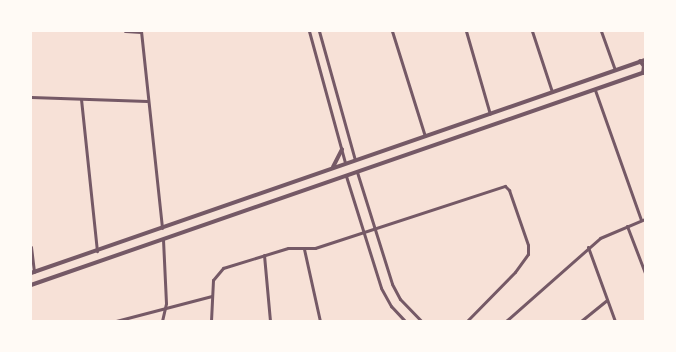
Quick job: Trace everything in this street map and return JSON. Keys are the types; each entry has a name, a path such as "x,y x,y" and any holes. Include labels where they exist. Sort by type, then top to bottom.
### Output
{"street":[{"path":"125,31 141,31 147,100 162,228"},
{"path":"309,31 345,163"},
{"path":"319,31 355,160"},
{"path":"392,31 425,136"},
{"path":"466,31 490,114"},
{"path":"532,31 552,92"},
{"path":"601,31 615,70"},
{"path":"31,247 33,273 333,167 645,60"},
{"path":"31,285 644,73 644,66 640,62"},
{"path":"595,90 641,220"},
{"path":"31,97 147,100"},
{"path":"81,99 97,251"},
{"path":"333,167 342,149"},
{"path":"357,172 396,292 421,321"},
{"path":"346,176 384,293 405,321"},
{"path":"211,321 213,280 219,270 291,247 304,249 315,248 375,230 503,187 508,188 528,245 528,254 515,272 467,321"},
{"path":"256,195 259,205"},
{"path":"506,321 588,247 627,226 645,219"},
{"path":"627,226 645,273"},
{"path":"162,321 165,308 163,239"},
{"path":"588,247 615,321"},
{"path":"304,249 320,321"},
{"path":"264,255 270,321"},
{"path":"116,321 212,296"},
{"path":"582,321 608,300"}]}
